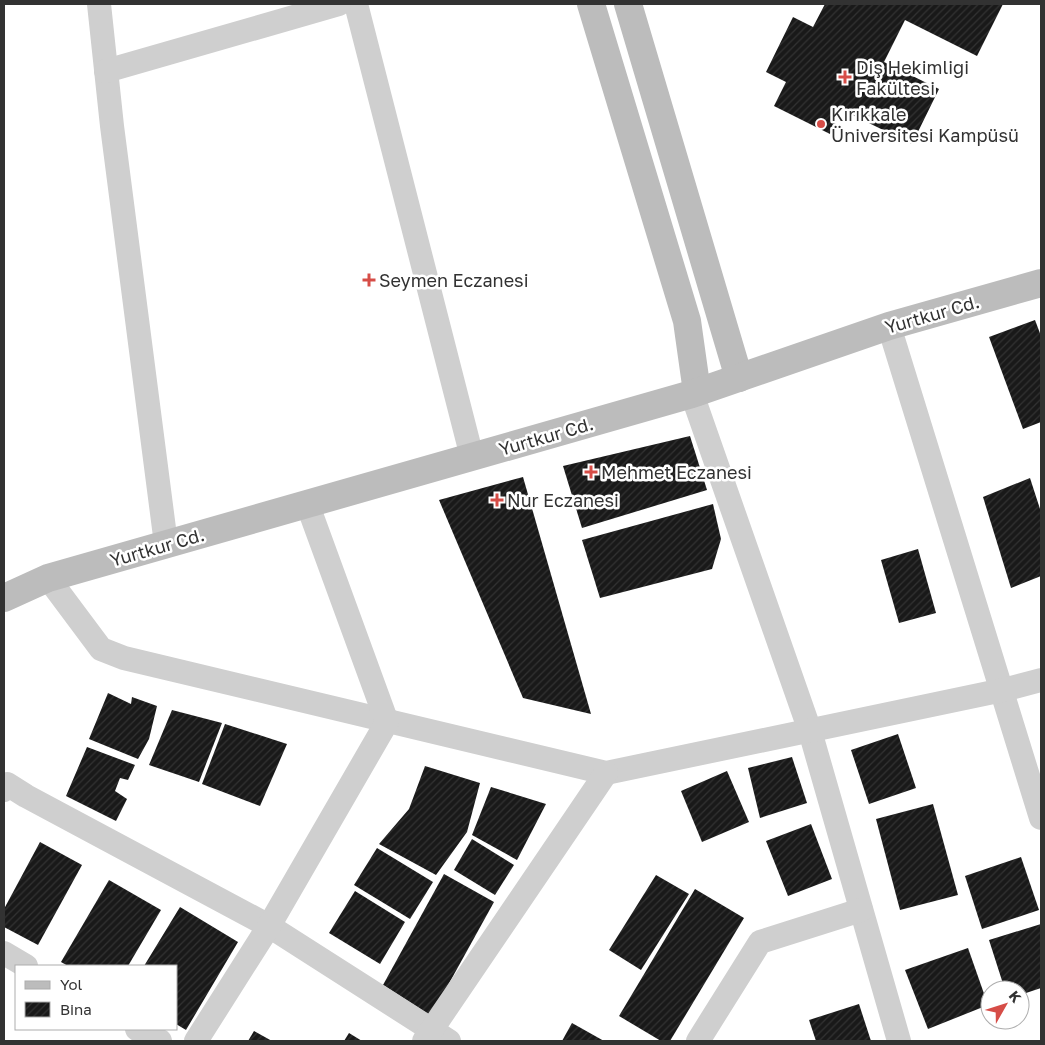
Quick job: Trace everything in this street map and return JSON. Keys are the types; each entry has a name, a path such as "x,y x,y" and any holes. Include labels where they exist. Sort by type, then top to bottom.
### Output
{"street":[{"path":"99,4 166,544"},
{"path":"106,71 339,4"},
{"path":"356,4 472,458"},
{"path":"592,4 687,321 695,393 810,731 899,1041"},
{"path":"628,4 739,378"},
{"name":"Yurtkur Cd.","path":"48,578 695,393 888,326 1041,282"},
{"path":"888,326 1041,818"},
{"path":"307,503 387,722"},
{"path":"48,578 101,648 133,660 606,773 1002,690 1041,680"},
{"path":"4,598 48,578"},
{"path":"4,609 48,578"},
{"path":"196,1041 269,926 387,722"},
{"path":"4,790 7,784 269,926 435,1037 606,773"},
{"path":"698,1041 760,942 861,910"},
{"path":"139,1030 160,1041"}],"building":[{"name":"Diş Hekimliği Fakültesi","path":"825,4 1003,4 977,56 905,20 884,62 939,89 912,144 842,110 830,134 774,106 786,82 766,72 793,17 813,27"},
{"path":"1035,320 1041,336 1041,422 1023,429 989,337"},
{"path":"690,436 707,490 582,528 563,466"},
{"path":"523,477 591,714 523,698 439,500"},
{"path":"1030,478 1041,512 1041,576 1011,588 983,497"},
{"path":"713,504 721,539 712,569 600,598 582,540"},
{"path":"918,549 936,613 899,623 881,560"},
{"path":"108,693 131,704 132,697 157,706 149,739 138,759 89,739"},
{"path":"172,710 222,723 199,782 149,765"},
{"path":"225,724 287,744 260,806 202,784"},
{"path":"898,734 916,788 869,804 851,750"},
{"path":"87,747 135,765 128,780 120,778 115,791 127,799 116,821 66,796"},
{"path":"792,757 807,803 760,818 748,768"},
{"path":"425,766 480,783 467,832 436,875 379,844 409,809"},
{"path":"727,771 749,822 702,842 681,791"},
{"path":"491,787 546,804 517,860 472,835"},
{"path":"933,804 958,895 900,910 876,819"},
{"path":"811,824 832,879 788,896 766,841"},
{"path":"472,839 514,865 495,895 454,870"},
{"path":"40,842 82,865 38,945 4,927 4,909"},
{"path":"377,848 433,882 410,919 354,885"},
{"path":"1021,857 1039,910 982,929 965,876"},
{"path":"444,874 494,902 431,1016 383,985"},
{"path":"656,875 689,894 641,970 609,950"},
{"path":"109,880 161,910 129,965 66,965 61,962"},
{"path":"695,889 744,918 670,1041 661,1041 619,1016"},
{"path":"355,891 405,922 380,964 329,933"},
{"path":"180,907 238,942 186,1030 178,1025 178,965 145,965"},
{"path":"1041,924 1041,988 1030,992 1030,980 1002,980 989,940"},
{"path":"968,948 980,982 980,1008 928,1029 905,970"},
{"path":"859,1004 871,1041 816,1041 809,1020"},
{"path":"572,1023 604,1041 562,1041"},
{"path":"254,1031 272,1041 248,1041"},
{"path":"349,1033 362,1041 344,1041"}],"place":[{"name":"Diş Hekimliği Fakültesi","path":"845,77"},
{"name":"Kırıkkale Üniversitesi Kampüsü","path":"821,124"},
{"name":"Seymen Eczanesi","path":"369,280"},
{"name":"Mehmet Eczanesi","path":"591,472"},
{"name":"Nur Eczanesi","path":"497,500"}]}
